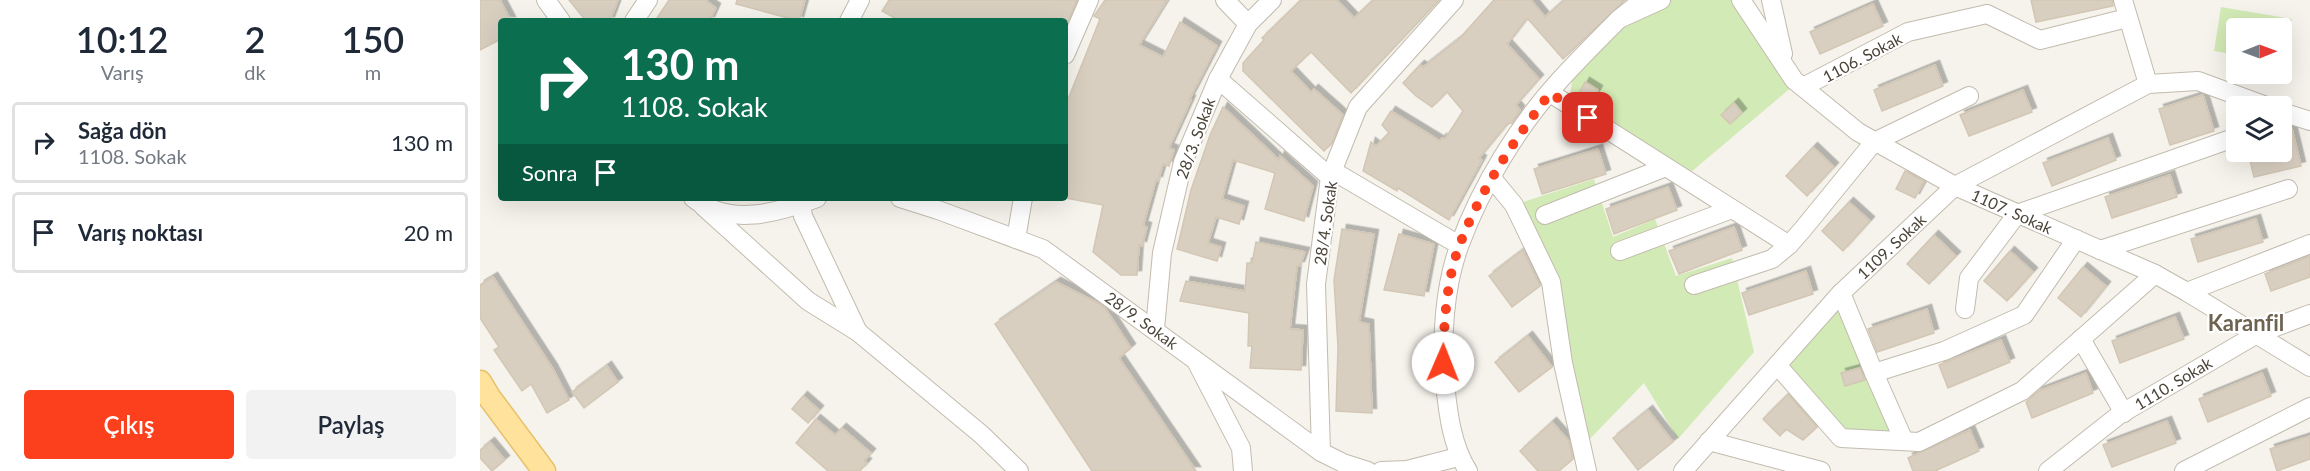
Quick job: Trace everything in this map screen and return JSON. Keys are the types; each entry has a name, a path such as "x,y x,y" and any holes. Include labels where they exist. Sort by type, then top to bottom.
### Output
{"main road":[{"path":"483,395 544,471"}],"street":[{"path":"546,0 559,18"},
{"path":"636,18 648,0"},
{"path":"851,18 860,0"},
{"path":"1068,48 1089,0"},
{"path":"1225,0 1248,24"},
{"name":"28/3. Sokak","path":"1155,329 1162,253 1183,162 1218,79 1248,24 1272,0"},
{"name":"28/4. Sokak","path":"1321,452 1316,284 1331,174 1358,107 1454,0"},
{"path":"1381,471 1463,464 1447,405 1443,363 1444,327 1459,245 1491,177 1513,141 1550,93 1619,19 1643,0"},
{"path":"1619,19 1660,0"},
{"name":"1107. Sokak","path":"1741,0 1794,80 1834,114 1874,142 1954,186 2155,274 2310,367"},
{"name":"1107. Sokak","path":"1771,0 1784,65"},
{"path":"2123,0 2148,84 2198,81 2239,96"},
{"name":"1106. Sokak","path":"1803,87 1908,32 1987,14 2040,40 2127,18"},
{"path":"1218,79 1331,174 1459,245"},
{"name":"1109. Sokak","path":"1683,471 1841,293 1954,186 2148,84"},
{"path":"1550,93 1789,245"},
{"path":"1694,285 1772,259 1789,245 1874,142 1969,96"},
{"path":"2292,116 2310,122"},
{"path":"1965,309 1969,278 2017,214 2226,141"},
{"path":"1545,215 1666,167"},
{"path":"1491,177 1514,205 1551,282 1563,363 1587,471"},
{"path":"2100,250 2288,189"},
{"path":"698,202 731,214 756,216 778,212 804,201"},
{"path":"806,201 803,216 858,332"},
{"name":"28/9. Sokak","path":"908,201 1043,249 1321,452 1343,463 1368,471"},
{"path":"1016,239 1022,201"},
{"path":"698,202 808,301 858,332 947,405 1019,471"},
{"path":"1620,251 1732,209"},
{"path":"1874,373 1944,351 2024,315 2076,239"},
{"path":"2187,292 2310,244"},
{"path":"1777,365 1841,438 1919,442 2022,391 2155,274"},
{"path":"1841,293 1904,441"},
{"name":"1110. Sokak","path":"2056,469 2124,413 2257,334 2310,314"},
{"path":"2081,339 2124,413"},
{"path":"1195,359 1241,448 1243,471"},
{"path":"2184,471 2310,407"},
{"path":"1709,441 1821,471"}],"green space":[{"path":"1670,0 1734,0 1793,86 1691,172 1570,94 1574,71 1622,24"},
{"path":"2221,7 2286,18 2226,18 2226,53 2214,51"},
{"path":"1594,179 1613,237 1655,219 1676,276 1732,258 1754,352 1678,439 1644,383 1583,446 1551,282 1514,205"},
{"path":"1841,293 1904,441 1841,438 1777,365"}],"building":[{"path":"480,0 500,0 509,18 498,18 498,41 480,50"},
{"path":"569,0 618,0 611,18 584,18"},
{"path":"669,0 705,0 716,8 711,18 657,18"},
{"path":"737,0 805,0 800,18 788,18 736,4"},
{"path":"889,0 1077,0 1068,21 1068,18 895,18 882,11"},
{"path":"1105,0 1167,0 1139,45 1163,57 1180,22 1217,46 1189,100 1191,100 1169,148 1174,150 1169,166 1163,164 1158,181 1156,180 1143,226 1147,227 1142,246 1139,245 1137,275 1121,275 1093,252 1103,205 1068,199 1068,99 1100,19 1094,16"},
{"path":"1301,0 1337,0 1354,18 1373,0 1439,0 1351,93 1311,52 1291,71 1311,92 1314,89 1343,115 1332,143 1324,151 1243,71 1243,63 1264,40 1262,38"},
{"path":"1494,0 1531,0 1545,17 1564,0 1625,0 1563,59 1528,19 1524,22 1507,44 1539,79 1516,105 1520,110 1512,123 1507,124 1479,158 1482,160 1449,220 1398,188 1397,191 1363,171 1371,142 1376,146 1389,133 1382,125 1391,111 1440,141 1442,138 1445,139 1463,111 1447,92 1432,107 1403,83 1420,65 1423,67 1460,38"},
{"path":"2031,0 2112,0 2113,6 2036,22"},
{"path":"1873,4 1883,26 1820,54 1810,32"},
{"path":"1935,65 1943,86 1882,111 1874,90"},
{"path":"1585,82 1598,90 1592,101 1579,93"},
{"path":"2023,90 2032,112 1969,136 1960,115"},
{"path":"2203,95 2214,131 2170,145 2159,109"},
{"path":"1734,103 1742,113 1730,124 1721,115"},
{"path":"1223,107 1279,160 1280,156 1313,186 1304,221 1265,209 1275,173 1233,160 1222,199 1244,206 1239,224 1216,217 1208,243 1221,247 1217,261 1177,249 1191,190 1210,135"},
{"path":"2292,129 2301,166 2254,177 2250,162 2292,162"},
{"path":"2108,138 2116,160 2052,186 2043,163"},
{"path":"1813,147 1834,167 1807,196 1786,176"},
{"path":"1598,149 1606,174 1542,194 1534,169"},
{"path":"1905,171 1924,181 1915,198 1896,189"},
{"path":"2170,175 2177,197 2112,218 2105,197"},
{"path":"1668,187 1677,210 1614,234 1606,209"},
{"path":"1849,202 1870,221 1843,251 1822,231"},
{"path":"2256,219 2263,242 2198,262 2191,239"},
{"path":"1734,227 1742,250 1679,274 1669,251"},
{"path":"1342,229 1374,234 1359,322 1369,324 1372,413 1336,411 1338,347 1334,280"},
{"path":"1399,234 1434,244 1424,296 1384,290"},
{"path":"1934,235 1956,256 1929,284 1907,264"},
{"path":"1256,242 1305,252 1300,266 1297,266 1290,329 1303,330 1301,370 1250,368 1252,346 1248,346 1249,313 1180,301 1186,281 1245,291 1247,263 1252,263"},
{"path":"1523,250 1540,286 1512,307 1489,276"},
{"path":"2010,251 2033,272 2007,301 1984,281"},
{"path":"2310,256 2310,277 2271,291 2265,274"},
{"path":"2083,267 2106,286 2081,317 2058,298"},
{"path":"1806,271 1813,294 1749,315 1742,293"},
{"path":"493,277 553,369 569,400 547,413 531,384 522,391 494,350 499,347 480,318 480,285"},
{"path":"1056,282 1105,308 1131,348 1119,358 1196,471 1092,471 995,324"},
{"path":"1927,309 1934,333 1877,352 1868,329"},
{"path":"2175,317 2184,339 2120,363 2112,341"},
{"path":"1528,336 1552,367 1519,392 1495,362"},
{"path":"2001,340 2010,362 1948,388 1939,365"},
{"path":"607,366 618,382 584,408 572,392"},
{"path":"1860,368 1865,380 1845,386 1841,373"},
{"path":"2086,373 2093,393 2032,418 2026,402 2039,391"},
{"path":"2262,373 2271,396 2208,422 2199,399"},
{"path":"1788,394 1817,427 1803,440 1786,429 1780,436 1763,419"},
{"path":"803,396 819,410 808,423 792,409"},
{"path":"1648,410 1673,442 1638,470 1613,438"},
{"path":"816,419 835,435 842,428 871,453 864,461 867,463 860,471 828,471 796,443"},
{"path":"2167,421 2176,443 2112,467 2103,445"},
{"path":"1552,422 1569,441 1573,459 1559,471 1538,471 1520,451"},
{"path":"1970,430 1979,451 1935,471 1913,471 1908,458"},
{"path":"2310,436 2310,459 2277,471 2270,449"},
{"path":"490,442 505,460 492,471 480,458 480,450"}],"district":[{"name":"Karanfil","path":"2246,322"}],"route":[{"path":"1443,363 1444,327 1459,245 1491,177 1513,141 1550,93 1588,118"}]}
